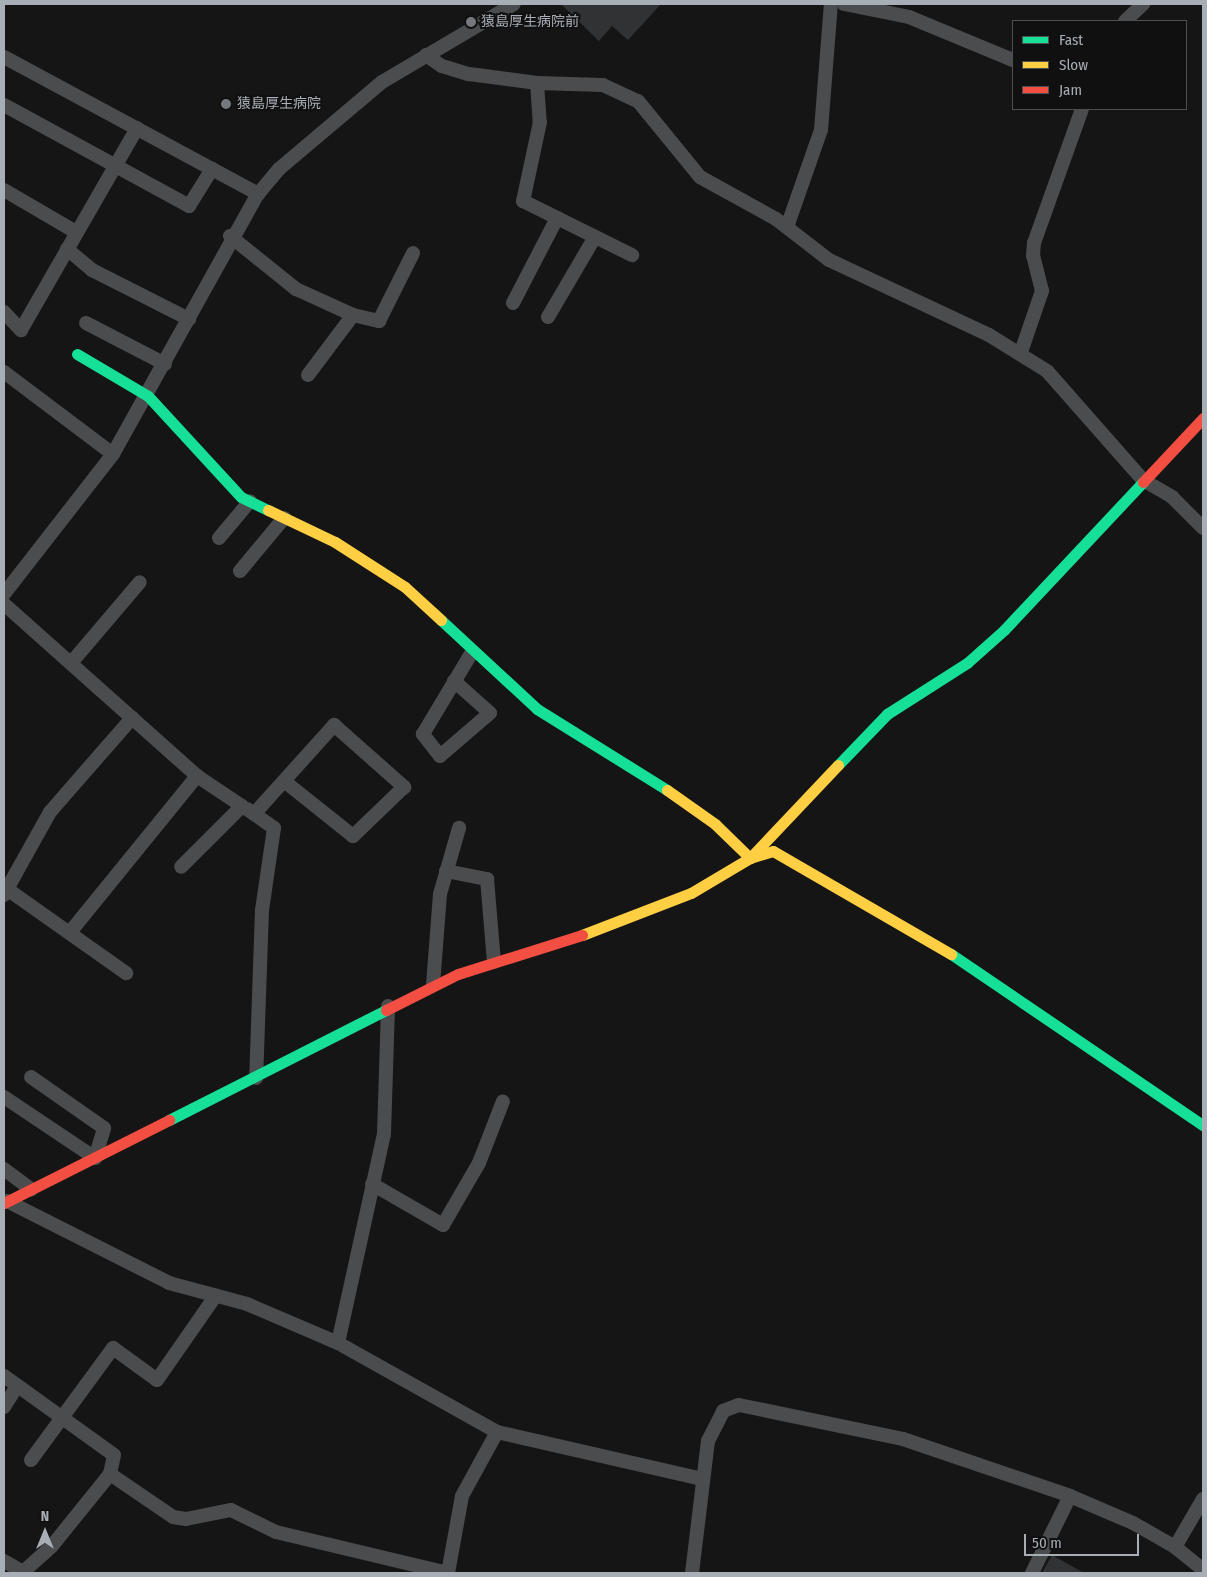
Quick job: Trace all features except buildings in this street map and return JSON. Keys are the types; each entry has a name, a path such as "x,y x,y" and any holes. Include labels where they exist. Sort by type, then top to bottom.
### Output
{"street":[{"path":"4,594 113,454 148,396 230,236 258,194 349,109 426,55 514,4"},
{"path":"787,227 821,130 830,4"},
{"path":"844,4 909,18 1012,60"},
{"path":"1127,20 1143,4"},
{"path":"426,55 442,66 469,74 536,83 603,85 638,101 700,177 787,227 829,260 1021,352 1066,390 1143,480 1172,497 1203,528"},
{"path":"4,57 258,194"},
{"path":"536,83 540,122 523,201 632,255"},
{"path":"4,105 189,206 212,169"},
{"path":"1021,352 1042,291 1033,256 1034,243 1082,110"},
{"path":"4,312 22,330 114,165 137,128"},
{"path":"4,190 76,232"},
{"path":"513,303 557,218"},
{"path":"230,236 296,289 353,315 378,321 413,253"},
{"path":"548,317 595,237"},
{"path":"67,248 92,270 188,319"},
{"path":"308,375 353,315"},
{"path":"86,323 165,364"},
{"path":"77,354 148,396 241,497 335,542 404,587 472,652 537,709 632,765 715,824 750,858"},
{"path":"4,372 113,454"},
{"path":"750,858 887,714 967,663 1004,630 1203,418"},
{"path":"219,538 250,501"},
{"path":"240,572 284,518"},
{"path":"71,663 140,582"},
{"path":"4,604 197,776 274,828 262,910 256,1078"},
{"path":"454,681 490,714 440,756 423,734 454,681 472,652"},
{"path":"126,973 7,883 50,812 132,718"},
{"path":"254,814 334,725 404,787 352,836 284,781"},
{"path":"71,931 197,776"},
{"path":"181,867 242,806"},
{"path":"433,985 440,894 459,828"},
{"path":"5,1202 256,1078 388,1006 433,985 494,962 595,931 691,893 750,858 773,851 922,934 1203,1125"},
{"path":"446,871 487,879 494,962"},
{"path":"338,1342 384,1134 388,1006"},
{"path":"31,1077 104,1128 95,1158"},
{"path":"4,1097 95,1158"},
{"path":"372,1184 443,1225 479,1163 503,1101"},
{"path":"4,1170 31,1189"},
{"path":"5,1202 169,1283 216,1295 338,1342 497,1432 702,1479"},
{"path":"31,1460 113,1348 157,1380 216,1295"},
{"path":"4,1376 114,1455 110,1474 52,1546 23,1573 4,1561"},
{"path":"4,1407 17,1386"},
{"path":"692,1573 702,1479 713,1424 723,1411 739,1405 903,1439 1070,1496 1175,1547 1203,1570"},
{"path":"110,1474 173,1516 186,1519 232,1510 276,1532 448,1573 462,1496 497,1432"},
{"path":"1032,1573 1070,1496"},
{"path":"1175,1547 1203,1499"}],"traffic: fast":[{"path":"77,354 148,396 241,497 268,510"},
{"path":"838,765 887,714 967,663 1004,630 1143,482"},
{"path":"441,620 537,709 667,790"},
{"path":"951,954 1203,1125"},
{"path":"169,1120 386,1010"}],"traffic: slow":[{"path":"268,510 335,542 405,587 441,620"},
{"path":"582,935 691,893 750,858 838,765"},
{"path":"667,790 715,824 750,858 773,851 951,954"}],"traffic: jam":[{"path":"1143,482 1203,418"},
{"path":"386,1010 458,974 582,935"},
{"path":"4,1203 169,1120"}],"place":[{"name":"猿島厚生病院前","path":"471,22"},
{"name":"猿島厚生病院","path":"226,104"}]}
